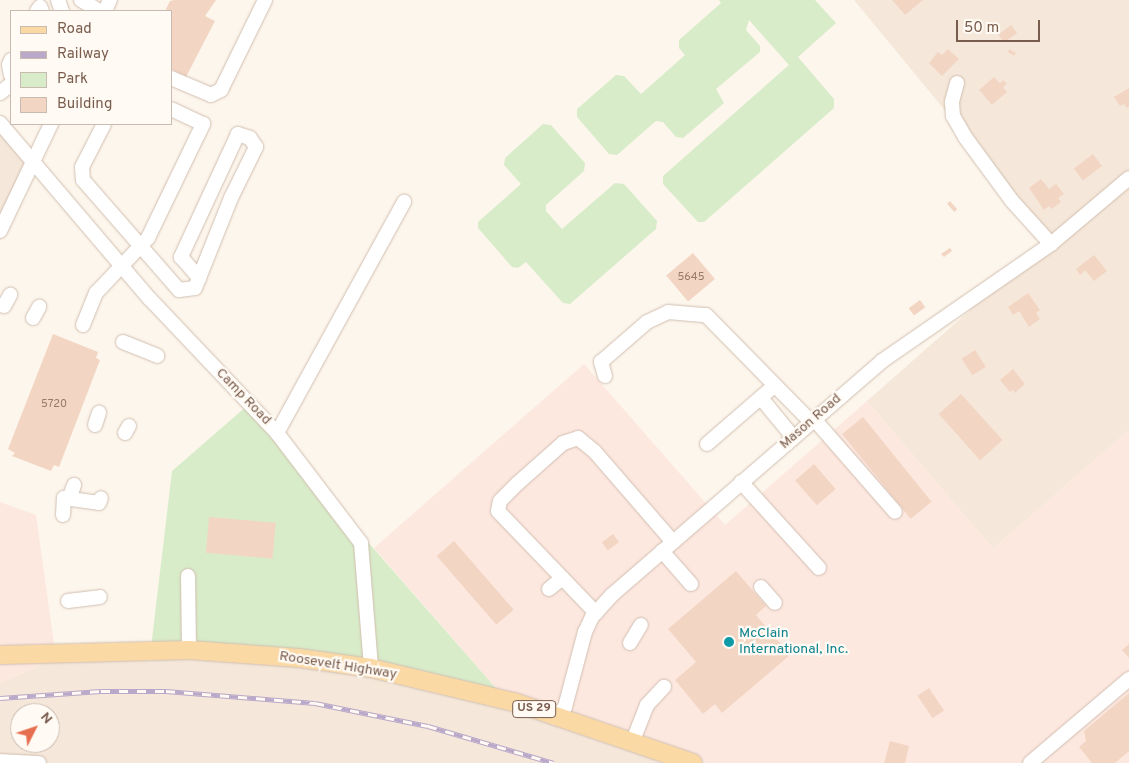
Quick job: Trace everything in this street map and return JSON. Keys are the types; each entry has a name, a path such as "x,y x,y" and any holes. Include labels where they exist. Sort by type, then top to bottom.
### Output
{"main road":[{"name":"Roosevelt Highway","path":"0,655 189,650 299,658 371,668 514,702 555,718 693,763"}],"street":[{"path":"81,0 97,10"},
{"path":"172,78 211,95 221,90 265,0"},
{"path":"957,84 952,102 953,116 965,137 1012,201 1051,244"},
{"path":"0,93 10,85"},
{"path":"83,325 96,293 122,268 148,238 203,124 172,109"},
{"name":"Camp Road","path":"0,123 122,268 277,433 361,542 371,668"},
{"path":"0,231 51,125"},
{"path":"103,125 82,167 83,180 140,248 180,290 195,288 199,278 231,198 256,147 250,138 238,134 181,257 199,278"},
{"name":"Mason Road","path":"555,718 565,707 585,632 596,613 662,551 882,361 1051,244 1129,178"},
{"path":"277,433 404,202"},
{"path":"605,376 601,362 647,322 668,312 706,315 774,386 813,420 895,512"},
{"path":"124,346 157,356"},
{"path":"707,444 774,386"},
{"path":"761,398 793,437"},
{"path":"596,613 498,511 500,501 518,483 563,443 578,438 595,452 673,542"},
{"path":"741,482 819,568"},
{"path":"69,499 74,486"},
{"path":"63,514 64,498 99,503 102,498"},
{"path":"662,551 691,584"},
{"path":"188,576 189,650"},
{"path":"549,589 562,578"},
{"path":"761,587 776,603"},
{"path":"68,601 100,597"},
{"path":"630,643 641,625"},
{"path":"1030,763 1129,679"},
{"path":"632,743 647,705 664,687"},
{"path":"0,761 39,763"}],"shaded area":[{"path":"854,0 1129,0 1129,430 993,549 867,401 1051,239"},
{"path":"0,122 33,161 0,241"},
{"path":"584,364 725,525 867,401 993,549 1129,430 1129,763 687,763 515,710 374,548"},
{"path":"0,502 36,515 56,658 0,683"},
{"path":"150,656 357,668 515,710 687,763 0,763 0,683 56,658"}],"green space":[{"path":"719,0 815,0 836,23 798,57 834,99 834,108 704,222 698,222 663,184 663,176 789,65 749,20 746,30 760,46 760,52 716,89 724,103 683,138 676,137 663,122 656,121 617,155 609,154 577,117 577,109 616,75 624,76 641,94 685,55 679,48 679,40 721,3"},
{"path":"543,124 551,125 585,163 584,171 546,205 546,211 562,229 615,183 624,184 657,221 656,229 570,304 563,303 526,262 518,268 512,267 478,228 478,222 521,184 504,165 505,158"},
{"path":"248,405 515,710 357,668 150,656 172,471"}],"building":[{"path":"216,0 205,16 215,21 186,77 172,70 172,10 166,10 170,1"},
{"path":"892,0 923,0 905,15"},
{"path":"1011,25 1017,33 1004,43 998,35"},
{"path":"948,49 959,59 942,76 929,63 938,52 942,55"},
{"path":"1009,49 1016,53 1014,56 1008,52"},
{"path":"994,77 1000,83 1003,80 1007,84 1003,87 1007,92 992,105 979,90"},
{"path":"1129,88 1129,106 1127,108 1124,104 1120,106 1114,97"},
{"path":"1093,154 1102,166 1083,180 1074,168"},
{"path":"1041,179 1049,189 1056,184 1064,194 1058,198 1061,202 1052,209 1049,206 1044,210 1029,188"},
{"path":"950,201 957,209 954,212 947,204"},
{"path":"950,248 952,251 944,257 941,254"},
{"path":"693,253 715,279 688,302 666,275"},
{"path":"1094,255 1107,271 1094,281 1085,270 1080,275 1076,269"},
{"path":"1028,293 1040,310 1036,313 1040,319 1029,327 1019,311 1013,315 1008,307"},
{"path":"920,300 925,307 914,316 909,308"},
{"path":"53,334 98,352 96,358 100,360 59,467 54,465 51,471 12,456 15,453 8,449"},
{"path":"975,350 986,367 972,375 962,359"},
{"path":"1013,369 1025,384 1015,393 1013,390 1010,392 1000,380"},
{"path":"961,394 1002,440 980,460 939,414"},
{"path":"863,417 932,502 911,519 842,434"},
{"path":"814,464 836,489 817,505 795,480"},
{"path":"209,517 276,523 273,559 206,553"},
{"path":"613,534 619,542 608,550 602,542"},
{"path":"454,541 514,610 496,625 437,556"},
{"name":"McClain International, Inc.","path":"736,571 766,606 756,615 790,655 722,713 715,704 703,714 675,680 696,662 668,629"},
{"path":"1129,644 1129,658 1122,650"},
{"path":"929,688 944,710 932,718 917,696"},
{"path":"1129,693 1129,751 1115,763 1092,763 1079,747 1086,741 1084,731"},
{"path":"890,741 909,746 905,763 884,763"}],"railway":[{"path":"0,698 101,691 166,691 315,703 428,726 554,763"}],"place":[{"name":"McClain International, Inc.","path":"729,642"}]}
